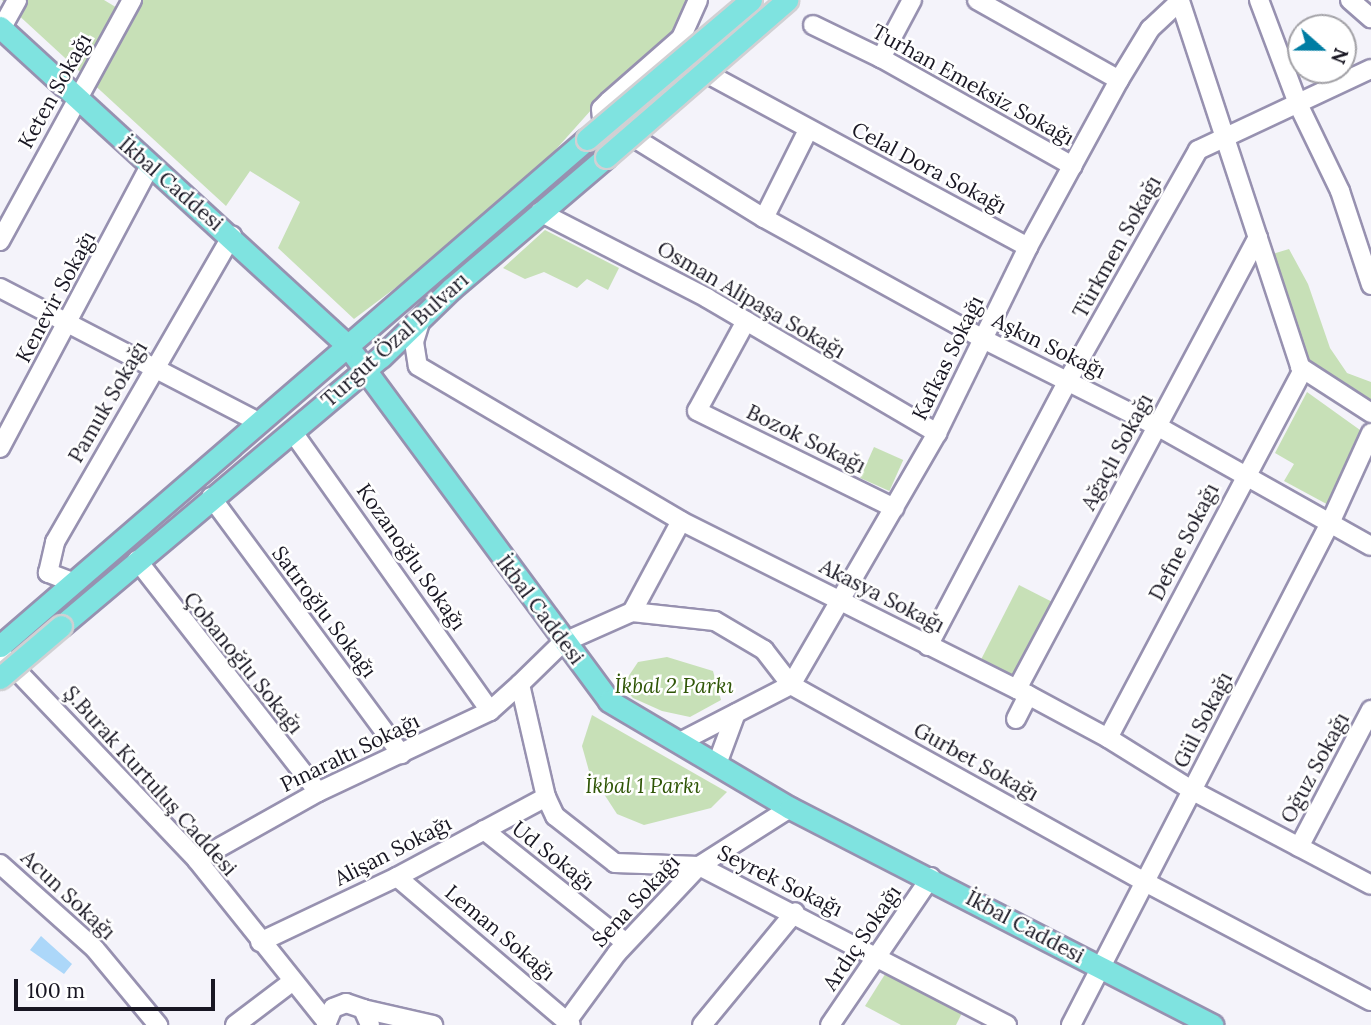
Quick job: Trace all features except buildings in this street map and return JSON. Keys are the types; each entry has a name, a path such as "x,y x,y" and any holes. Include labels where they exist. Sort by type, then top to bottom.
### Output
{"main road":[{"name":"Turgut Özal Bulvarı","path":"0,646 346,344 751,0"},
{"name":"Turgut Özal Bulvarı","path":"9,674 136,560 363,371 540,212 786,0"},
{"name":"İkbal Caddesi","path":"1,29 74,99 232,236 346,344 562,643 609,701 790,808 931,877 1212,1025"}],"street":[{"path":"1,29 17,0"},
{"name":"Keten Sokağı","path":"0,241 74,99 132,0"},
{"path":"667,51 681,38 698,0"},
{"path":"881,58 912,0"},
{"path":"976,0 1119,80"},
{"path":"1182,0 1303,369 1371,413"},
{"name":"Kafkas Sokağı","path":"791,685 937,433 1028,247 1119,80 1150,29 1182,0"},
{"path":"1259,0 1298,104 1340,191 1371,285"},
{"path":"1350,0 1371,18"},
{"name":"Turhan Emeksiz Sokağı","path":"813,25 881,58 1073,166"},
{"name":"Celal Dora Sokağı","path":"667,51 808,130 1028,247"},
{"name":"Aşkın Sokağı","path":"667,51 601,109 601,118 764,218 983,339 1157,426 1371,546"},
{"name":"Türkmen Sokağı","path":"928,646 1068,380 1198,150 1371,69"},
{"path":"764,218 808,130"},
{"name":"Kenevir Sokağı","path":"0,448 69,323 150,166"},
{"name":"Osman Alipaşa Sokağı","path":"540,212 746,321 937,433"},
{"name":"Pamuk Sokağı","path":"72,582 48,573 55,542 153,366 232,236"},
{"name":"Ağaçlı Sokağı","path":"1016,719 1022,692 1157,426 1258,237"},
{"path":"0,288 257,421"},
{"name":"Akasya Sokağı","path":"421,319 414,342 418,366 681,521 1108,737 1192,791 1371,885"},
{"name":"Bozok Sokağı","path":"746,321 697,411 894,508"},
{"name":"Defne Sokağı","path":"1108,737 1303,369"},
{"name":"Kozanoğlu Sokağı","path":"292,431 490,711"},
{"name":"Gül Sokağı","path":"1071,1025 1099,965 1330,523 1371,433"},
{"name":"Satıroğlu Sokağı","path":"211,498 401,754"},
{"path":"520,684 562,643 632,611 681,521"},
{"name":"Çobanoğlu Sokağı","path":"136,560 318,793"},
{"name":"Gurbet Sokağı","path":"632,611 715,621 764,650 791,685 1144,882 1371,1001"},
{"name":"Ş.Burak Kurtuluş Caddesi","path":"0,653 9,674 197,860 326,1023"},
{"name":"Pınaraltı Sokağı","path":"197,860 318,793 490,711 520,684"},
{"name":"Seyrek Sokağı","path":"520,684 546,797 555,816 615,863 699,866 795,912 1007,1025"},
{"path":"680,742 791,685"},
{"name":"Oğuz Sokağı","path":"1300,847 1371,710"},
{"path":"717,764 736,713"},
{"name":"Alişan Sokağı","path":"260,942 397,877 546,797"},
{"name":"Sena Sokağı","path":"570,1022 626,943 699,866 790,808"},
{"name":"Ud Sokağı","path":"484,830 626,943"},
{"name":"Acun Sokağı","path":"0,864 95,949 158,1025"},
{"name":"Leman Sokağı","path":"397,877 570,1022"},
{"name":"Ardıç Sokağı","path":"830,1025 879,957 931,877"},
{"path":"702,1025 795,912"},
{"path":"235,1025 296,985 340,1004 352,1003 367,1017 423,1024"},
{"path":"326,1023 340,1004"}],"green space":[{"path":"2,0 104,0 134,18 143,0 691,0 684,21 592,109 507,204 354,319 278,248 300,202 250,171 226,206"},
{"path":"545,230 619,268 608,290 587,279 577,288 544,272 525,279 503,268"},
{"path":"1289,249 1308,284 1330,348 1347,373 1371,382 1371,408 1306,360 1269,255"},
{"path":"1307,392 1367,435 1334,508 1284,481 1294,464 1275,453"},
{"path":"874,447 903,460 889,491 860,478"},
{"path":"1019,585 1053,602 1014,678 980,661"},
{"name":"İkbal 2 Parkı","path":"667,657 713,671 721,700 690,717 662,711 633,698 622,686 638,662"},
{"name":"İkbal 1 Parkı","path":"592,715 727,792 711,808 644,825 617,814 589,771 582,746"},
{"path":"887,971 963,1011 956,1025 901,1025 865,1006"}],"water":[{"path":"41,936 72,964 64,974 30,950"}]}
